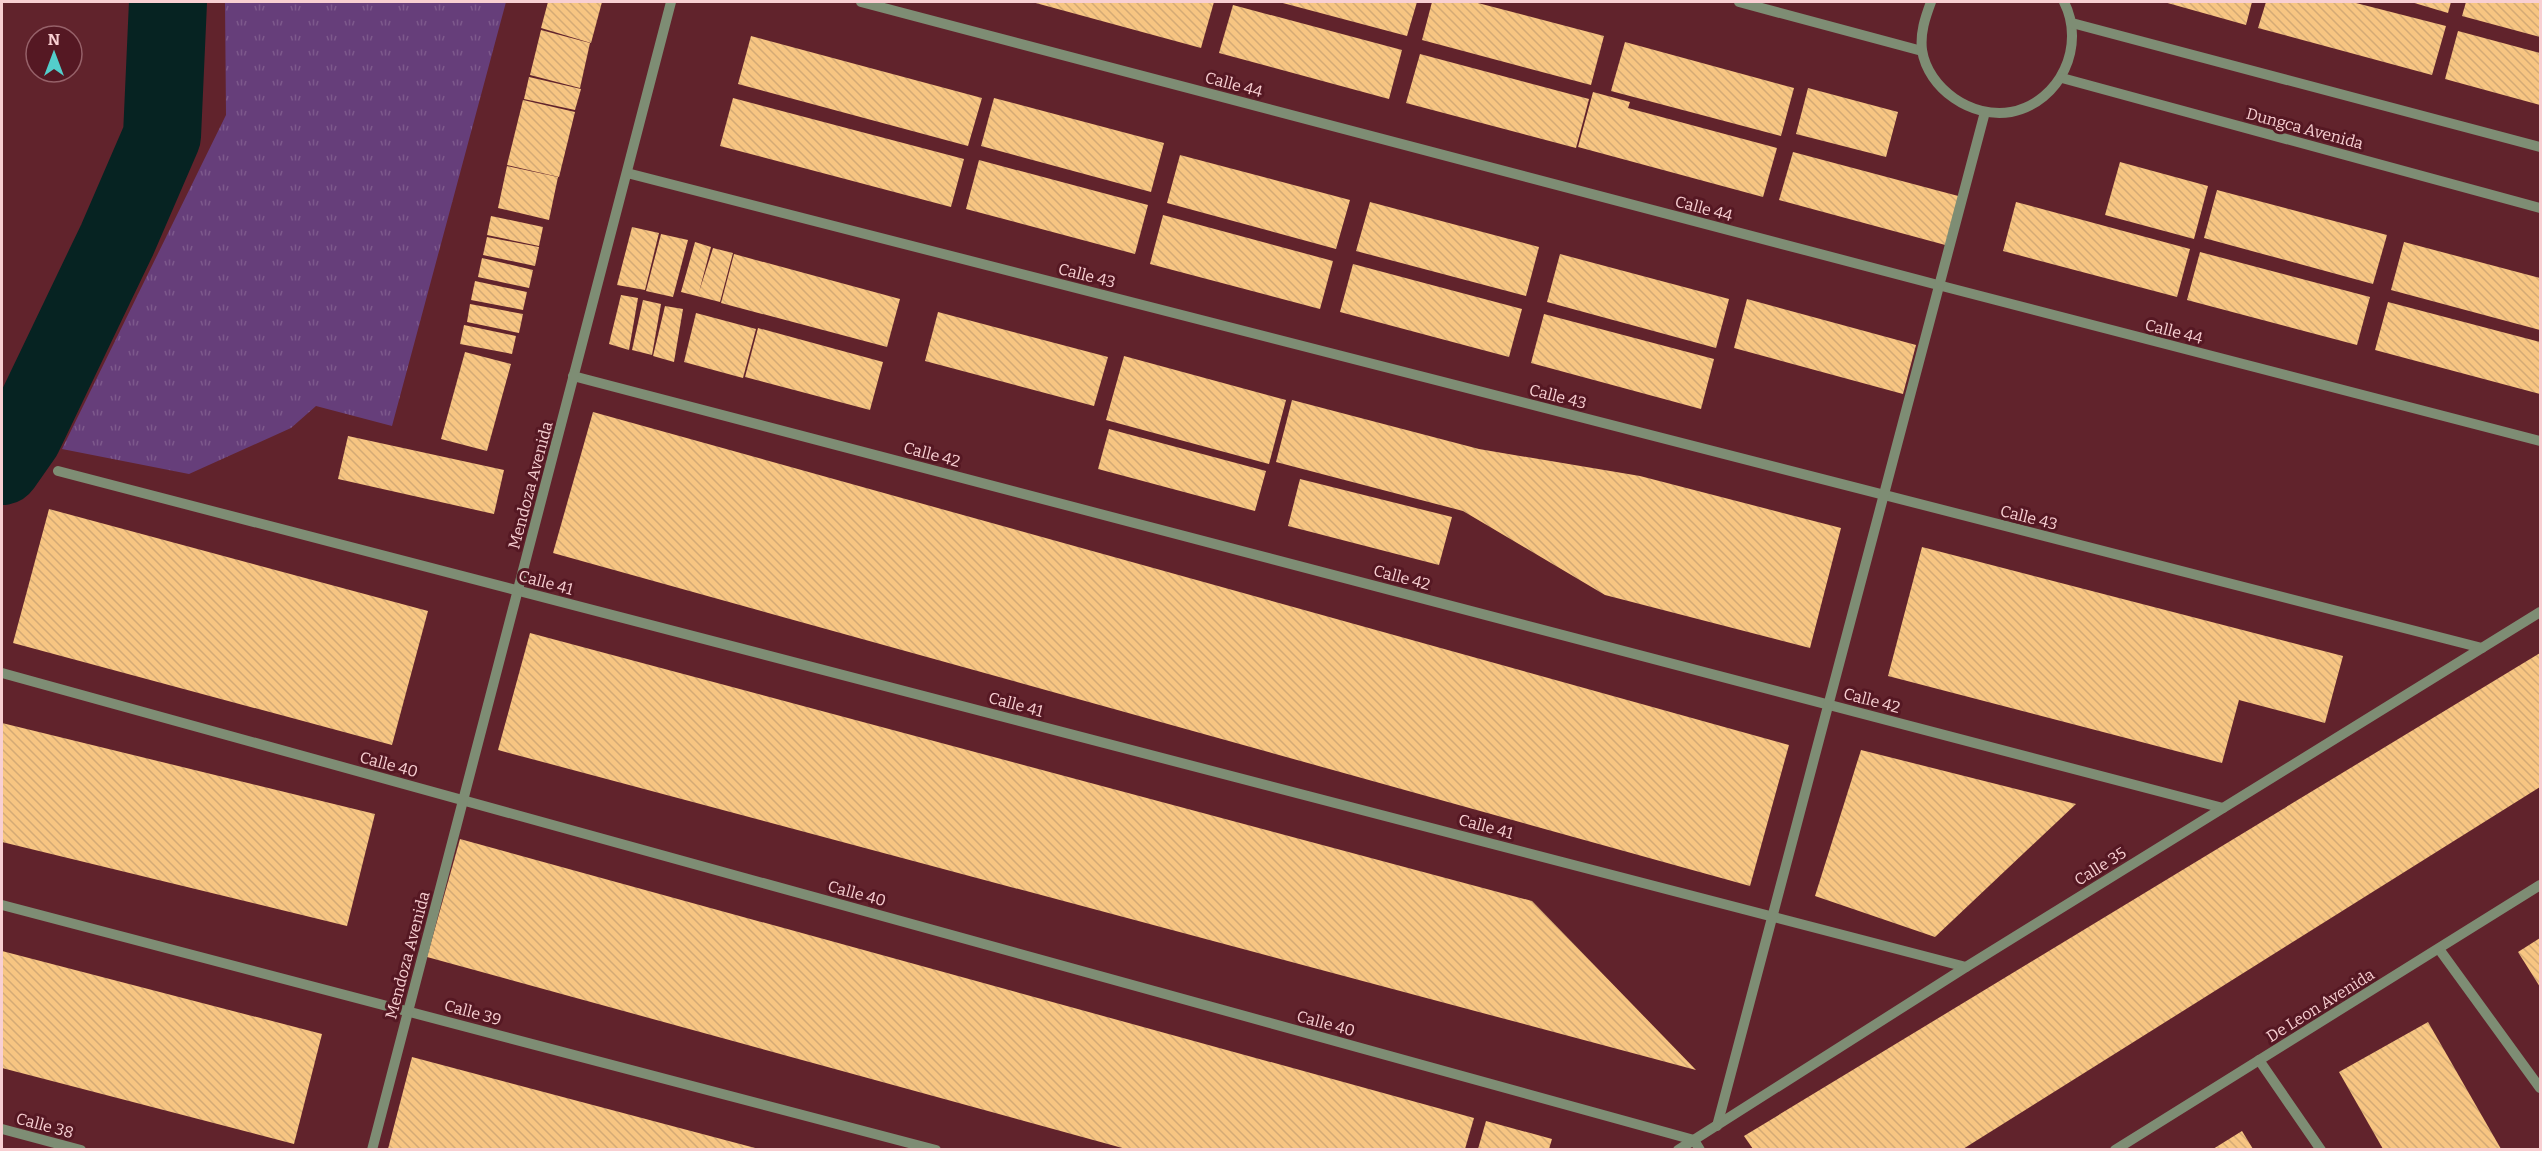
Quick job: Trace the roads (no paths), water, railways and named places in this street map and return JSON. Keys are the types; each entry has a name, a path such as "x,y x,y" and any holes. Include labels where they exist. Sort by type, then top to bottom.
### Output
{"street":[{"name":"Mendoza Avenida","path":"372,1149 671,2"},
{"name":"Calle 44","path":"861,2 2541,441"},
{"path":"1739,2 1922,51"},
{"path":"1931,2 1922,25 1922,51 1933,78 1953,99 1985,112 2011,112 2040,100 2062,78 2072,51 2072,23 2064,2"},
{"path":"2072,23 2541,147"},
{"name":"Dungca Avenida","path":"2062,78 2541,208"},
{"path":"1717,1126 1985,112"},
{"name":"Calle 43","path":"627,172 2482,648"},
{"name":"Calle 42","path":"573,376 2223,808"},
{"name":"Calle 41","path":"58,471 1966,967"},
{"name":"Calle 35","path":"1678,1149 1697,1145 1717,1126 1966,967 2541,612"},
{"name":"Calle 40","path":"2,673 1697,1145"},
{"name":"De Leon Avenida","path":"2115,1149 2541,885"},
{"name":"Calle 39","path":"2,905 936,1149"},
{"path":"2439,949 2541,1088"},
{"path":"2259,1060 2321,1149"},
{"name":"Calle 38","path":"2,1129 81,1149"}],"waterway":[{"path":"2,466 23,436 117,240 162,136 168,2"}]}
